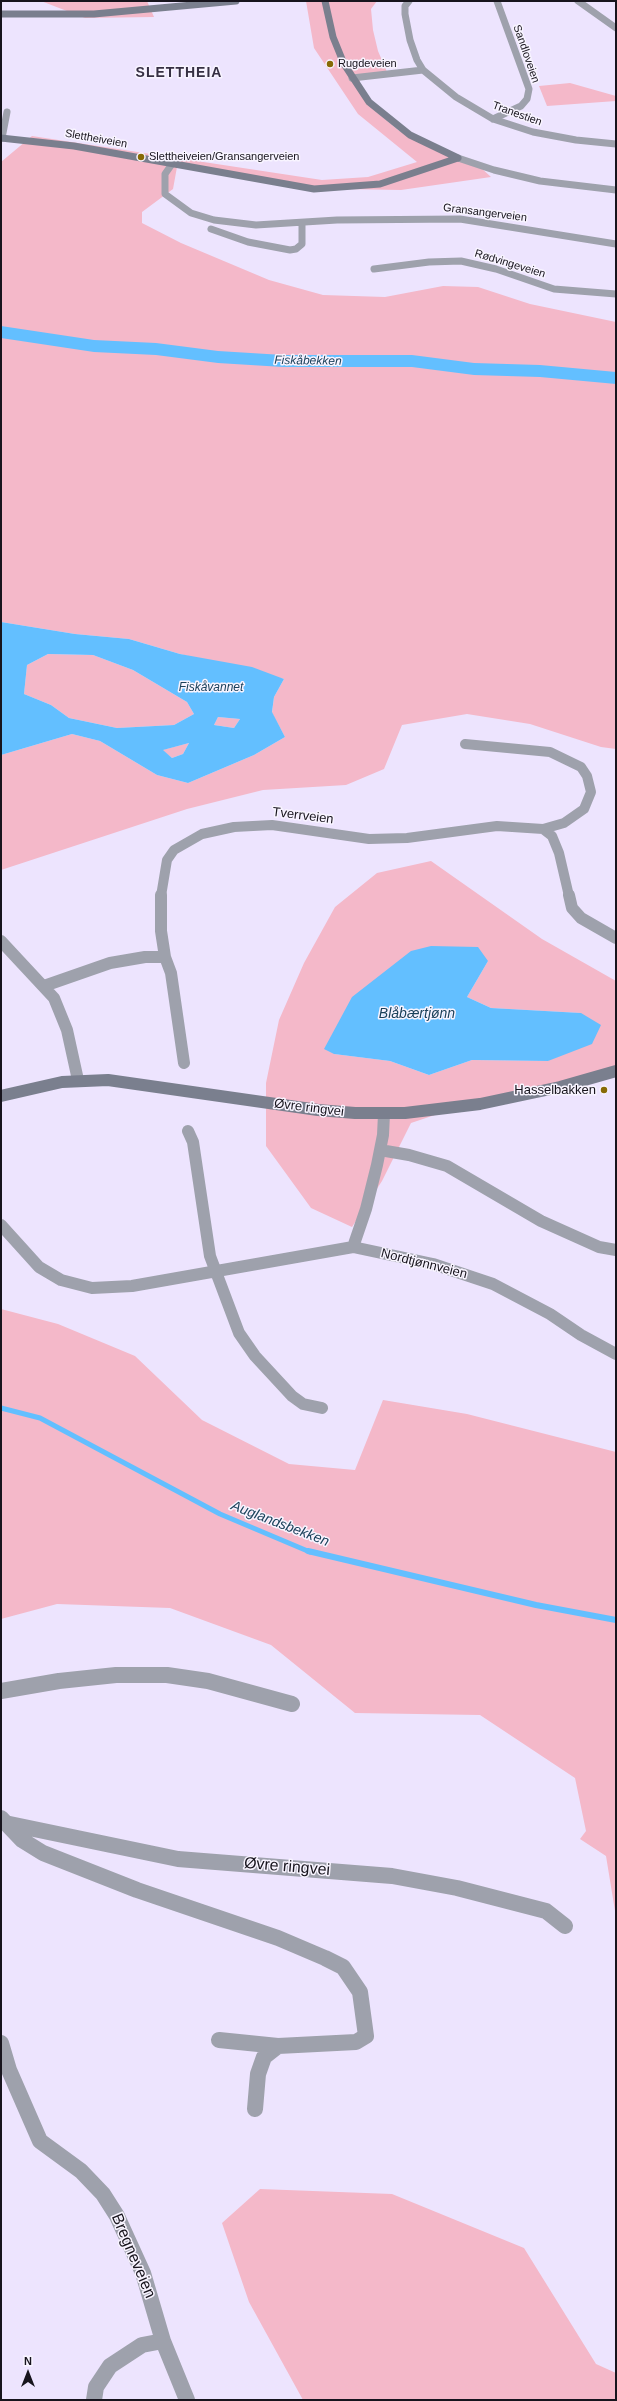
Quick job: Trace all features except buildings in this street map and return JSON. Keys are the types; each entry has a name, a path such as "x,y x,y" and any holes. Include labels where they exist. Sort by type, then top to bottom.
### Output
{"street":[{"path":"1,14 94,14 236,1"},
{"name":"Tranestien","path":"409,1 405,10 411,44 424,70 456,97 493,119 543,135 616,144"},
{"name":"Sandloveien","path":"493,119 521,106 527,98 529,89 497,1"},
{"path":"578,1 616,28"},
{"path":"327,2 335,42 344,64 352,78 369,102 389,121 410,135 441,151 494,170 540,181 616,190"},
{"path":"352,78 424,70"},
{"name":"Slettheiveien","path":"8,112 2,138 74,146 282,185 331,189 380,184 458,158"},
{"name":"Slettheiveien","path":"420,171 441,151"},
{"name":"Gransangerveien","path":"172,164 165,174 165,194 175,204 191,213 214,220 243,224 460,219 616,244"},
{"path":"211,229 248,242 290,250 296,249 302,244 302,223"},
{"name":"Rødvingeveien","path":"374,269 429,262 461,261 496,269 549,287 616,294"},
{"name":"Tverrveien","path":"184,1063 171,973 165,957 161,931 160,902 167,860 174,850 202,834 234,827 272,825 369,839 407,838 497,826 543,829 564,823 584,809 591,792 587,776 581,768 560,755 550,752 465,744"},
{"path":"543,829 552,836 559,853 572,908 581,918 616,938"},
{"path":"1,941 54,998 63,1018 72,1047 78,1080"},
{"path":"44,986 110,963 165,957"},
{"name":"Øvre ringvei","path":"1,1096 43,1085 78,1080 139,1083 318,1110 384,1114 480,1104 560,1087 616,1071"},
{"path":"353,1247 366,1209 380,1150 384,1114"},
{"path":"188,1131 193,1142 206,1238 214,1270 219,1277 239,1333 255,1356 292,1396 312,1408 322,1408"},
{"path":"380,1150 410,1155 447,1166 541,1221 599,1247 616,1250"},
{"name":"Nordtjønnveien","path":"1,1225 39,1267 61,1280 74,1285 92,1288 132,1286 214,1270 302,1257 353,1247 433,1264 493,1284 550,1314 581,1335 616,1354"},
{"path":"1,1692 59,1681 116,1675 167,1675 216,1683 258,1693 292,1704"},
{"name":"Øvre ringvei","path":"3,1820 178,1858 399,1877 457,1888 546,1911 564,1926"},
{"name":"Øvre ringvei","path":"3,1820 22,1840 43,1853 137,1890 278,1938 343,1968 355,1982 360,1992 366,2036 356,2042 310,2046 278,2046 219,2040"},
{"name":"Bregneveien","path":"1,2043 9,2070 40,2141 81,2171 103,2194 117,2216 143,2274 163,2341 187,2400"},
{"path":"255,2109 258,2074 264,2057 278,2046"},
{"path":"94,2400 96,2387 110,2366 142,2345 163,2341"}],"shaded area":[{"path":"41,1 147,1 154,17 85,18"},
{"path":"306,1 377,1 371,9 373,30 378,51 387,72 361,75 359,87 373,109 398,130 434,150 479,166 491,177 401,190 343,189 286,184 177,167 173,189 142,212 142,223 181,243 269,280 323,295 385,297 443,286 478,287 530,304 616,322 616,749 601,747 530,724 467,714 402,725 384,769 346,785 263,790 187,809 1,870 1,755 72,734 100,741 157,775 188,783 254,755 285,737 272,713 274,697 284,679 180,654 129,639 75,634 1,622 1,162 32,136 322,180 368,177 417,162 358,114 314,48"},
{"path":"570,83 616,96 616,101 547,106 539,86"},
{"path":"48,654 93,655 133,670 187,702 194,714 174,725 117,728 69,718 51,705 24,694 27,665"},
{"path":"218,717 240,719 234,728 214,725"},
{"path":"189,743 183,754 172,758 162,750"},
{"path":"431,861 542,939 616,981 616,1077 483,1099 411,1123 382,1181 352,1227 311,1208 266,1146 266,1083 279,1020 304,963 335,907 377,873","holes":["488,961 467,997 491,1008 581,1013 548,1061 472,1060 429,1075 390,1061 334,1054"]},
{"path":"1,1309 58,1324 135,1356 202,1420 289,1464 355,1470 383,1400 467,1414 616,1452 616,1917 606,1856 580,1839 586,1831 575,1778 480,1715 355,1713 271,1645 170,1608 57,1604 1,1619"},
{"path":"260,2189 392,2194 524,2248 596,2364 616,2373 616,2400 303,2400 249,2302 222,2223"}],"water":[{"name":"Fiskåvannet","path":"1,622 75,634 129,639 180,654 252,667 284,679 274,697 272,712 285,737 254,755 188,783 157,775 100,741 72,734 1,755","holes":["48,654 93,655 133,670 187,702 194,714 174,725 117,728 69,718 51,705 24,694 27,665","218,717 240,719 234,728 214,725","189,743 183,754 172,758 163,750"]},
{"name":"Blåbærtjønn","path":"431,946 478,947 488,961 467,997 491,1008 581,1013 601,1025 592,1044 548,1061 472,1060 429,1075 390,1061 334,1054 324,1049 352,997 411,951"}],"waterway":[{"name":"Fiskåbekken","path":"1,332 94,346 156,349 218,357 283,361 412,361 474,369 540,371 616,378"},
{"name":"Auglandsbekken","path":"1,1408 40,1418 220,1514 310,1552"},
{"name":"Auglandsbekken","path":"308,1551 536,1605 616,1620"}],"place":[{"name":"Rugdeveien","path":"330,64"},
{"name":"Slettheiveien/Gransangerveien","path":"141,157"},
{"name":"Hasselbakken","path":"604,1090"}],"district":[{"name":"SLETTHEIA","path":"179,73"}]}
